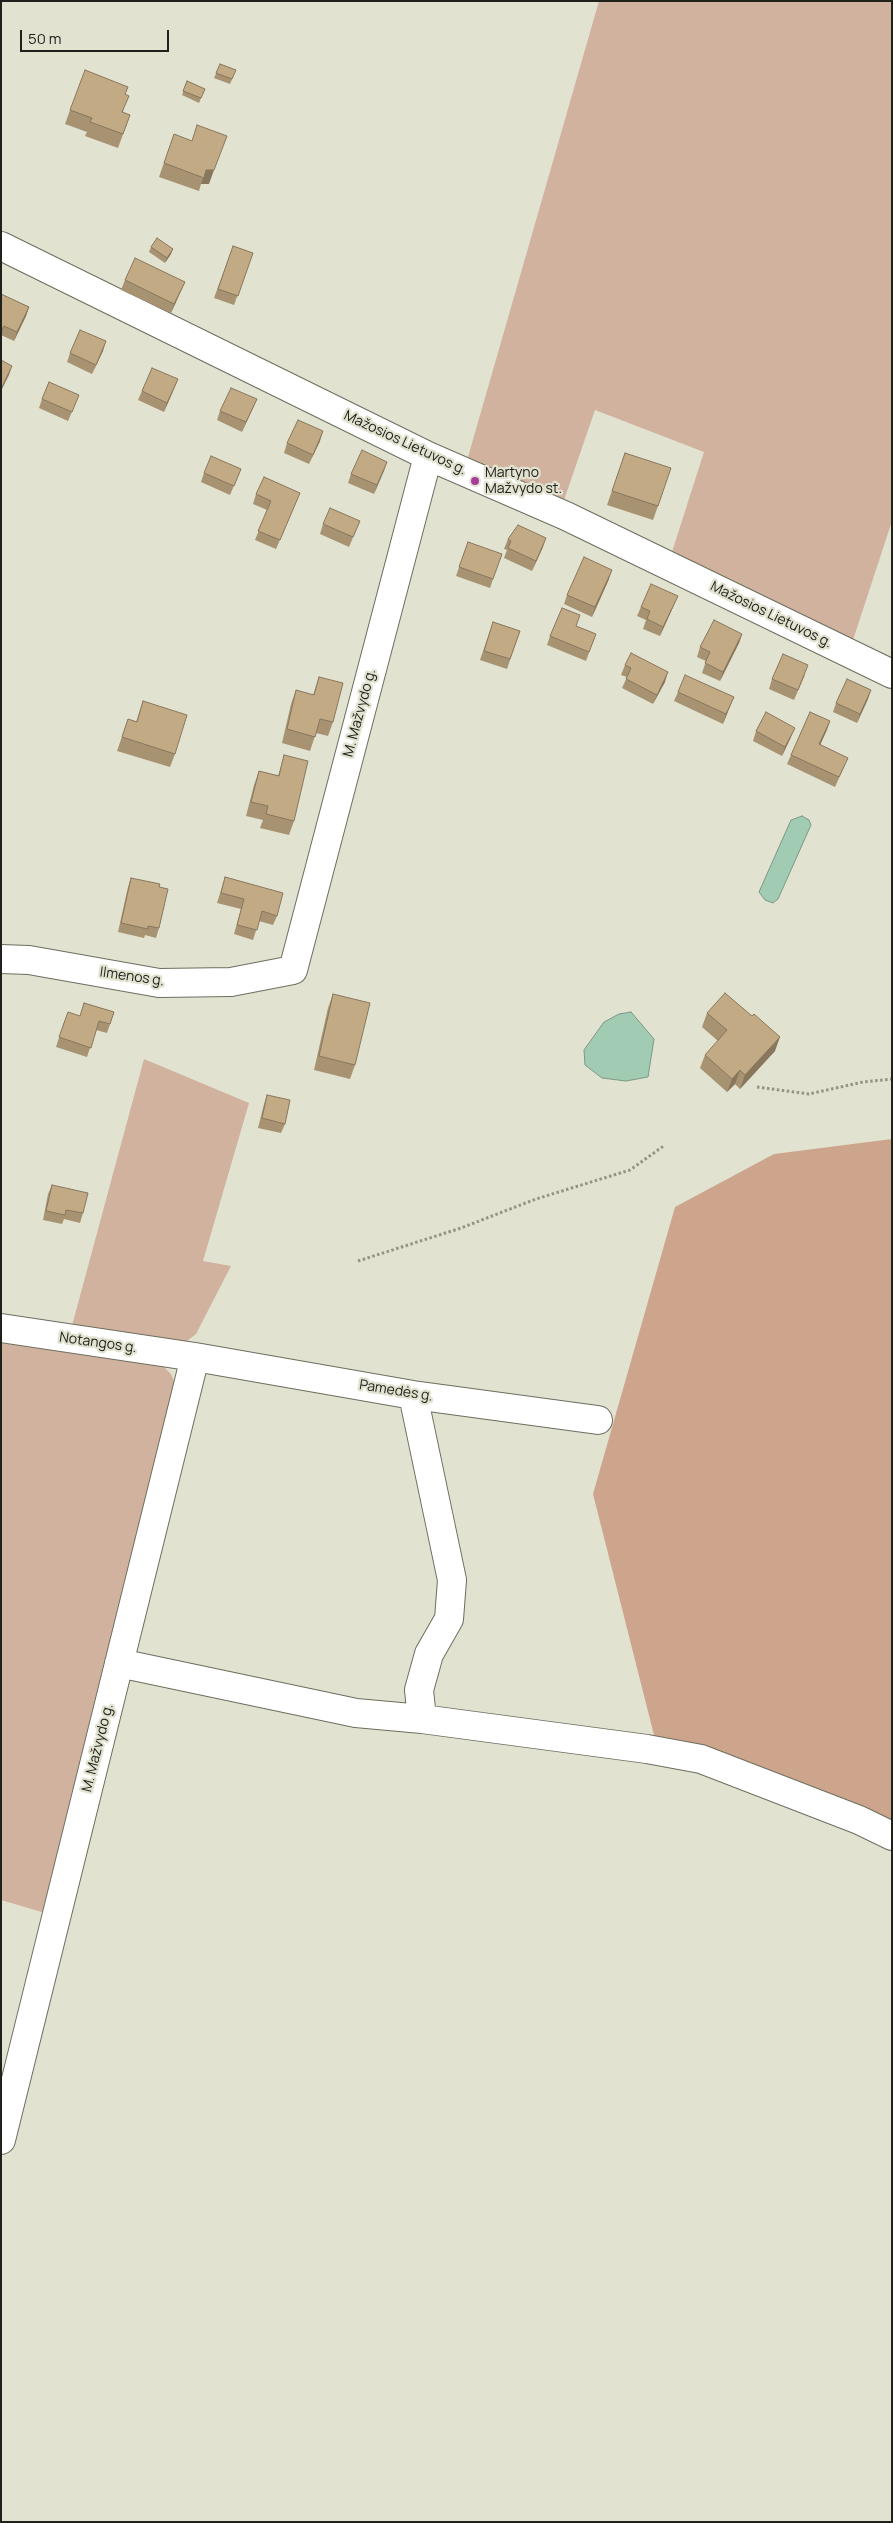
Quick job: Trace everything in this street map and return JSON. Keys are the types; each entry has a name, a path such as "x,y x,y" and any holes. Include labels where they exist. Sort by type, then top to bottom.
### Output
{"street":[{"name":"Mažosios Lietuvos g.","path":"1,246 428,456 566,516 892,674"},
{"name":"M. Mažvydo g.","path":"293,970 428,456"},
{"name":"Ilmenos g.","path":"1,959 29,960 159,983 231,982 293,970"},
{"name":"Notangos g.","path":"1,1328 195,1357"},
{"name":"M. Mažvydo g.","path":"1,2140 195,1357"},
{"name":"Pamedės g.","path":"195,1357 413,1395 598,1420"},
{"path":"413,1395 452,1580 449,1619 429,1654 419,1690 422,1719"},
{"path":"119,1663 356,1713 422,1719 647,1748 701,1759 859,1820 892,1836"}],"path":[{"path":"757,1088 809,1094 863,1082 892,1079"},
{"path":"358,1261 461,1228 536,1199 630,1170 666,1145"}],"shaded area":[{"path":"599,1 892,1 892,521 852,643 671,555 704,452 595,410 563,503 468,457"},
{"path":"802,816 809,820 811,825 778,899 773,903 765,900 759,892 791,820"},
{"path":"631,1012 654,1039 648,1077 626,1081 602,1078 585,1065 584,1050 604,1022 619,1014"},
{"path":"144,1059 249,1103 203,1261 231,1266 196,1334 183,1344 70,1333"},
{"path":"892,1139 892,1826 656,1743 593,1494 675,1207 774,1154"},
{"path":"1,1343 161,1364 171,1374 178,1391 45,1913 1,1900"}],"building":[{"path":"220,64 236,70 232,79 216,73"},
{"path":"85,70 128,87 125,94 129,96 122,112 130,115 123,134 90,122 92,118 70,110"},
{"path":"187,81 205,89 201,98 183,91"},
{"path":"197,125 227,136 214,170 206,170 204,178 164,163 174,134 192,141"},
{"path":"157,238 173,249 167,258 151,247"},
{"path":"233,246 253,253 238,296 218,289"},
{"path":"135,258 185,282 174,304 125,280"},
{"path":"1,294 29,307 17,332 4,326 1,332"},
{"path":"80,330 106,341 96,365 70,353"},
{"path":"1,360 12,366 1,389"},
{"path":"152,368 178,379 167,403 142,391"},
{"path":"49,382 79,395 72,412 42,399"},
{"path":"231,388 257,399 246,422 220,411"},
{"path":"298,420 323,431 313,455 287,443"},
{"path":"362,450 387,462 377,485 351,474"},
{"path":"625,453 671,468 658,506 612,491"},
{"path":"211,456 241,469 234,486 204,473"},
{"path":"264,477 300,493 280,540 258,531 271,501 256,494"},
{"path":"330,508 360,521 353,537 323,524"},
{"path":"518,525 546,538 536,561 508,548 511,541 508,539"},
{"path":"468,542 502,554 493,579 459,567"},
{"path":"584,557 612,570 595,607 567,595"},
{"path":"651,584 678,596 663,627 647,619 650,611 641,607"},
{"path":"562,608 580,615 576,626 596,634 589,652 550,636"},
{"path":"714,620 742,634 723,672 705,663 710,652 700,647"},
{"path":"493,622 520,631 510,659 484,651"},
{"path":"631,653 668,672 657,695 626,679 631,668 625,665"},
{"path":"783,654 808,665 798,690 772,679"},
{"path":"685,675 734,697 726,714 678,692"},
{"path":"319,677 343,683 333,722 320,719 315,737 287,729 296,690 314,695"},
{"path":"847,679 871,690 860,714 836,703"},
{"path":"143,701 187,715 175,754 122,737 128,719 137,722"},
{"path":"766,712 795,728 785,747 756,731"},
{"path":"810,712 830,721 819,744 848,758 839,777 791,755"},
{"path":"284,755 308,761 294,821 266,814 268,806 251,802 259,771 279,776"},
{"path":"225,877 283,893 277,916 262,911 257,930 237,925 244,899 221,893"},
{"path":"131,878 160,884 159,887 168,889 159,928 148,926 148,929 121,923"},
{"path":"725,993 752,1016 754,1014 780,1037 745,1075 740,1070 732,1079 705,1055 727,1030 707,1013"},
{"path":"333,994 370,1003 355,1065 319,1056"},
{"path":"84,1003 114,1012 110,1024 99,1021 91,1048 59,1037 68,1012 80,1016"},
{"path":"267,1095 290,1100 285,1124 262,1118"},
{"path":"52,1185 88,1193 83,1213 66,1210 65,1215 46,1211"}],"place":[{"name":"Martyno Mažvydo st.","path":"475,481"}]}
